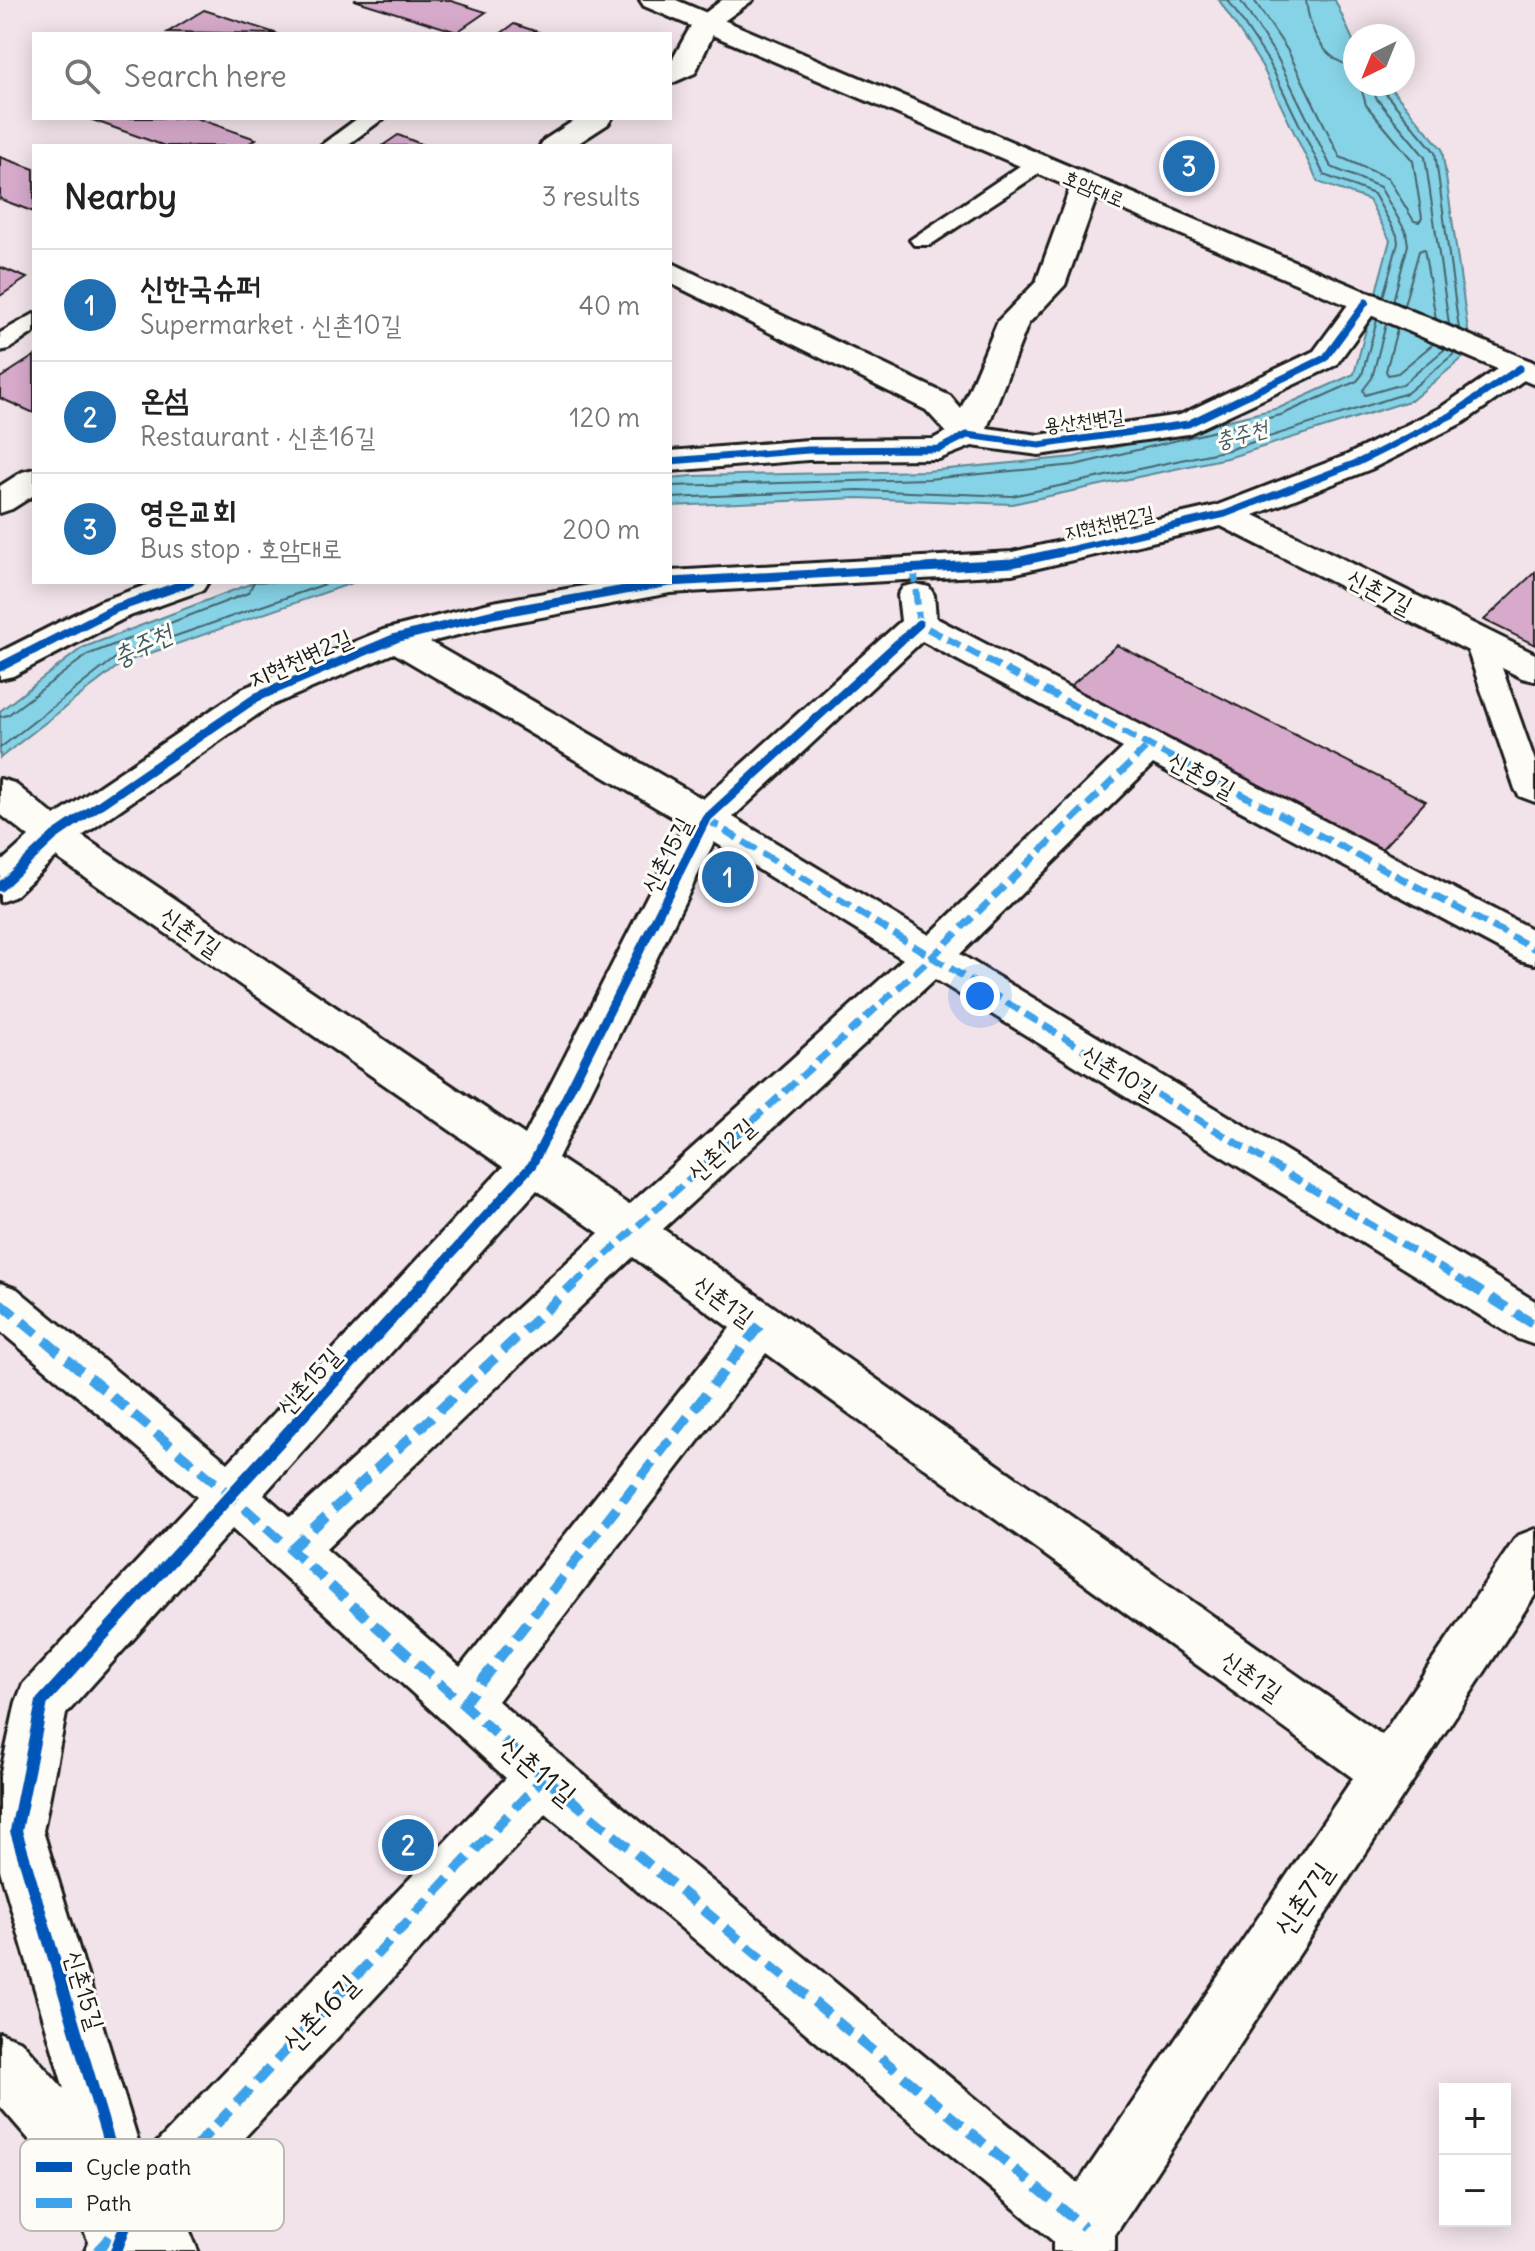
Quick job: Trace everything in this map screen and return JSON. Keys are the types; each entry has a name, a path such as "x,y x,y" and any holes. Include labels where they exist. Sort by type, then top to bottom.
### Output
{"street":[{"name":"호암대로","path":"653,0 1528,372"},
{"path":"672,75 685,67 706,22 740,0"},
{"path":"557,144 594,120"},
{"path":"672,272 938,403 967,435 1014,321 1050,285 1086,185"},
{"name":"용산천변길","path":"672,461 808,450 939,449 967,435 1039,445 1188,424 1325,358 1366,302"},
{"name":"지현천변2길","path":"672,582 1012,563 1225,514 1359,462 1528,372"},
{"path":"0,502 32,480"},
{"name":"신촌7길","path":"1225,514 1535,669"},
{"path":"914,568 919,624"},
{"path":"0,667 114,609 184,584"},
{"name":"지현천변2길","path":"0,887 54,836 257,697 396,638 493,614 658,584"},
{"name":"신촌9길","path":"919,624 1535,949"},
{"name":"신촌15길","path":"100,2139 16,1831 42,1702 532,1165 706,819 919,624"},
{"name":"신촌10길","path":"396,638 706,819 1535,1325"},
{"name":"신촌12길","path":"291,1549 631,1231 932,957 1148,746"},
{"name":"신촌1길","path":"0,793 54,836 631,1231 1388,1771"},
{"name":"신촌11길","path":"0,1303 231,1496 462,1706 1084,2239"},
{"path":"462,1706 760,1325"},
{"name":"신촌7길","path":"1084,2239 1388,1771 1535,1552"},
{"name":"신촌16길","path":"219,2139 544,1777"},
{"path":"0,2062 55,2139"}],"lane":[{"path":"334,144 370,120"},
{"path":"922,240 1038,164"},
{"path":"0,344 32,322"},
{"path":"1478,640 1530,789 1535,792"}],"water":[{"name":"충주천","path":"1219,0 1335,0 1346,24 1343,24 1343,96 1397,96 1442,149 1471,351 1412,400 1231,457 1012,504 858,498 672,506 672,478 927,471 1074,457 1279,408 1354,374 1390,240 1369,200 1318,182 1262,66"},
{"name":"충주천","path":"250,584 349,584 122,663 0,758 0,711 82,648"}],"building":[{"path":"354,0 448,0 486,12 457,32"},
{"path":"204,10 272,32 168,32"},
{"path":"514,24 538,32 503,32"},
{"path":"93,120 202,120 256,139 248,144 159,144"},
{"path":"398,135 421,144 385,144"},
{"path":"0,157 32,168 32,211 0,199"},
{"path":"0,267 27,278 0,296"},
{"path":"32,357 32,412 0,398 0,378"},
{"path":"1535,572 1535,645 1484,620"},
{"path":"1117,645 1426,801 1379,852 1067,689"}],"marked path":[{"path":"914,568 919,624 1535,949"},
{"path":"291,1549 631,1231 932,957 1148,746"},
{"path":"706,819 1535,1325"},
{"path":"0,1303 231,1496 544,1777 1084,2227"},
{"path":"462,1706 760,1325"},
{"path":"203,2139 544,1777"},
{"path":"97,2251 116,2231"}],"cycle path":[{"path":"672,461 808,450 939,449 967,435 1039,445 1188,424 1325,358 1366,302"},
{"path":"672,582 1012,563 1225,514 1359,462 1452,415 1520,368"},
{"path":"0,667 114,609 184,584"},
{"path":"0,887 54,836 257,697 396,638 493,614 658,584"},
{"path":"108,2139 16,1831 42,1702 532,1165 706,819 919,624"},
{"path":"116,2251 123,2231"}],"place":[{"name":"영은교회","path":"1189,166"},
{"name":"신한국슈퍼","path":"728,877"},
{"name":"온섬","path":"408,1845"}]}
